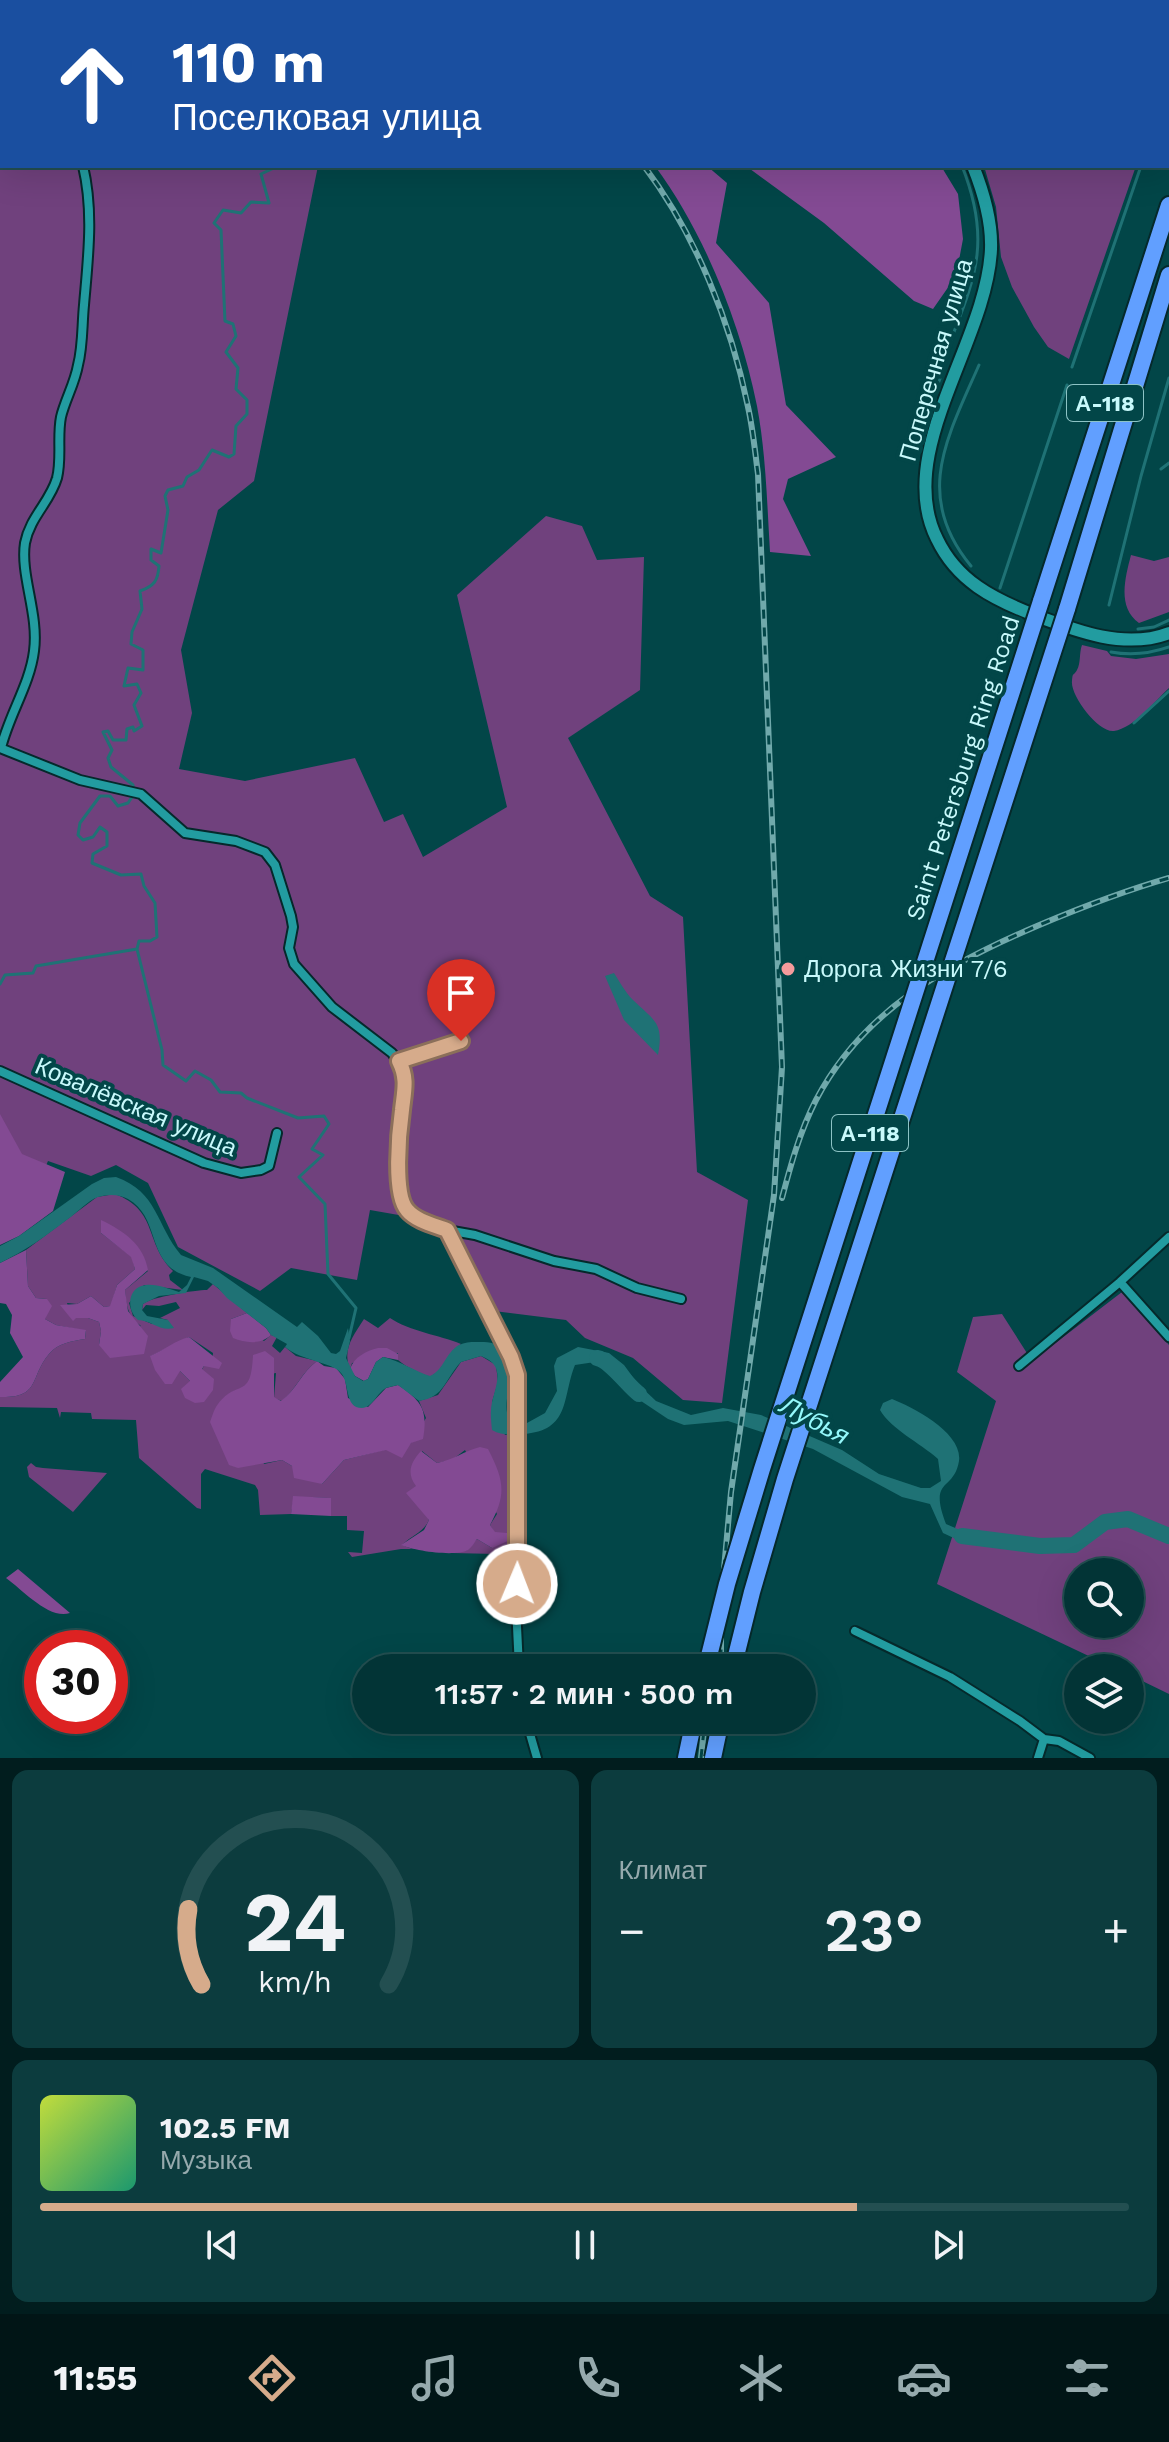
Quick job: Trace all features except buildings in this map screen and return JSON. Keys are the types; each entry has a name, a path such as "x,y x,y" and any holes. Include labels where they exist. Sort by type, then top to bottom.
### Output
{"highway":[{"name":"Saint Petersburg Ring Road","path":"710,1654 762,1469 1169,205"},
{"name":"Saint Petersburg Ring Road","path":"736,1654 785,1479 1067,609 1169,275"},
{"path":"686,1758 691,1734"},
{"path":"713,1758 718,1734"}],"street":[{"path":"83,168 90,211 89,264 81,348 78,368 61,419 56,478 30,524 25,545 24,562 33,605 34,651 30,670 7,722 1,748 80,780 141,794 185,833 236,841 265,852 275,865 291,916 293,927 289,948 294,964 332,1007 383,1045 399,1061 406,1080 399,1180 401,1199 407,1210 447,1230 475,1235 554,1261 596,1269 637,1288 681,1299"},
{"name":"Поперечная улица","path":"974,168 989,224 989,263 975,324 930,445 924,485 932,530 949,561 961,575 981,591 1003,602 1056,623 1120,640 1149,639 1169,633"},
{"path":"399,1061 461,1041"},
{"name":"Ковалёвская улица","path":"0,1071 145,1138 233,1172 249,1173 269,1166 277,1133"},
{"path":"447,1230 511,1357 517,1375 518,1654"},
{"path":"1019,1366 1169,1237"},
{"path":"1120,1282 1169,1337"},
{"path":"855,1631 950,1677 1044,1739 1059,1741 1090,1758"},
{"path":"530,1734 537,1758"},
{"path":"1038,1758 1044,1739"}],"shaded area":[{"path":"0,168 318,168 254,481 218,510 181,650 192,713 179,769 245,781 355,758 384,822 403,814 423,857 507,807 457,595 546,516 582,526 597,560 644,557 640,690 568,738 650,896 683,917 697,1172 748,1200 722,1403 683,1400 633,1358 585,1338 566,1320 494,1311 450,1224 370,1210 357,1280 291,1268 260,1291 178,1247 148,1183 116,1165 91,1176 48,1161 25,1214 0,1210"},
{"path":"656,168 709,168 727,183 716,243 769,303 786,405 836,457 788,479 783,499 811,556 770,552 760,424 750,375 718,280 673,192"},
{"path":"749,168 942,168 958,194 963,239 956,276 933,309 914,301 824,223"},
{"path":"985,168 1135,168 1069,359 1048,347 1012,287 1001,257 996,207"},
{"path":"1131,555 1154,561 1169,557 1169,612 1139,623 1132,616 1124,592"},
{"path":"1082,645 1107,651 1111,656 1136,659 1169,654 1169,688 1129,725 1108,730 1093,720 1075,695 1072,681"},
{"path":"0,1114 22,1154 65,1172 53,1211 19,1236 0,1245"},
{"path":"115,1194 139,1209 158,1250 173,1271 169,1275 170,1280 183,1290 144,1285 129,1303 133,1316 152,1324 168,1320 160,1318 180,1308 176,1302 146,1305 142,1310 143,1304 164,1296 207,1290 213,1284 247,1313 231,1319 264,1341 271,1335 277,1337 272,1346 280,1353 285,1347 296,1356 317,1361 282,1401 274,1398 276,1373 252,1378 243,1389 232,1392 264,1464 282,1460 322,1484 344,1460 411,1443 426,1418 419,1401 438,1395 461,1362 481,1356 496,1365 498,1382 492,1402 505,1435 510,1434 516,1452 515,1548 496,1554 452,1553 467,1550 477,1539 492,1548 494,1532 490,1525 497,1514 465,1450 452,1460 437,1463 422,1451 416,1486 429,1520 402,1545 412,1549 352,1557 348,1552 362,1553 364,1531 347,1530 347,1516 331,1516 330,1498 294,1497 291,1514 260,1515 255,1485 205,1469 201,1474 201,1509 197,1508 139,1458 136,1420 92,1419 91,1413 61,1412 60,1418 57,1408 0,1407 0,1397 22,1394 28,1390 53,1350 85,1339 86,1331 56,1325 45,1319 47,1299 36,1298 28,1286 26,1250 97,1197","holes":["102,1221 148,1271 125,1290 128,1310 141,1326 99,1345 99,1322 72,1317 67,1303 77,1304 91,1296 104,1307 111,1306 117,1285 135,1269 132,1257 101,1233","189,1337 213,1353 212,1366 204,1366 185,1398 191,1382 180,1371 151,1356"]},
{"path":"101,1220 132,1240 146,1261 148,1270 125,1290 128,1311 148,1336 144,1354 110,1358 99,1345 99,1322 88,1318 73,1321 60,1305 77,1304 91,1296 104,1307 110,1306 117,1285 135,1269 131,1257 101,1233"},
{"path":"26,1250 28,1286 36,1298 47,1299 52,1306 45,1319 56,1325 86,1330 85,1339 53,1350 28,1390 22,1394 0,1397 0,1382 23,1357 10,1333 12,1315 6,1304 0,1303 0,1263"},
{"path":"1122,1292 1169,1345 1169,1694 1144,1682 1144,1654 1084,1654 937,1584 996,1401 957,1372 973,1317 1002,1314 1032,1361"},
{"path":"247,1313 271,1335 253,1342 233,1338 231,1319"},
{"path":"390,1318 461,1344 430,1377 398,1360 398,1353 352,1363 350,1369 348,1349 364,1319 378,1328"},
{"path":"189,1337 222,1363 219,1369 204,1366 202,1369 214,1379 213,1390 204,1402 195,1403 185,1398 181,1389 190,1381 180,1371 172,1384 165,1384 150,1356"},
{"path":"378,1348 387,1348 398,1354 398,1360 383,1357 376,1362 368,1379 364,1381 355,1376 350,1369 354,1361"},
{"path":"265,1351 274,1358 274,1397 281,1401 317,1361 336,1368 345,1379 348,1398 368,1407 386,1388 398,1385 418,1401 424,1413 423,1439 411,1443 402,1458 386,1450 344,1460 322,1484 294,1478 292,1466 282,1460 238,1468 229,1465 210,1422 225,1396 242,1387 250,1378 253,1355"},
{"path":"480,1447 488,1449 500,1478 501,1496 490,1525 495,1532 507,1533 510,1540 492,1548 477,1539 468,1550 454,1553 401,1545 424,1530 429,1520 406,1493 416,1486 411,1472 412,1463 421,1451 437,1463"},
{"path":"31,1463 43,1468 107,1473 73,1512 29,1477 27,1467"},
{"path":"293,1496 331,1498 331,1516 291,1514"},
{"path":"18,1569 70,1613 62,1614 45,1608 6,1578"}],"water":[{"path":"614,973 630,997 656,1023 660,1036 658,1055 624,1020 605,976"},
{"path":"116,1177 130,1183 148,1200 181,1255 213,1268 297,1327 302,1322 331,1353 340,1351 348,1328 350,1341 346,1358 355,1376 363,1381 368,1379 376,1362 383,1357 430,1376 459,1345 484,1342 498,1345 506,1352 510,1362 509,1419 527,1423 545,1413 557,1391 554,1366 557,1358 578,1347 609,1353 656,1401 691,1415 723,1408 761,1415 842,1450 879,1474 930,1488 941,1481 938,1459 885,1417 880,1410 883,1403 892,1399 935,1422 953,1441 959,1461 956,1471 941,1492 941,1509 946,1524 981,1534 981,1542 958,1540 943,1533 930,1504 902,1497 813,1449 728,1421 684,1425 668,1419 635,1397 616,1371 595,1362 575,1365 562,1410 550,1426 523,1434 503,1434 492,1430 496,1369 494,1364 481,1356 461,1362 439,1392 428,1399 419,1401 398,1385 386,1388 369,1406 362,1408 352,1404 344,1377 337,1369 292,1352 285,1347 287,1344 271,1335 208,1281 194,1277 186,1293 159,1296 143,1304 142,1310 147,1316 168,1320 174,1328 138,1320 130,1305 135,1290 150,1285 179,1292 191,1277 176,1272 166,1263 146,1218 139,1208 121,1196 106,1195 94,1199 43,1237 0,1263 0,1246 92,1184"}],"waterway":[{"path":"274,168 261,174 269,203 251,202 241,213 223,210 214,223 221,230 225,321 233,324 236,336 226,352 238,368 236,389 247,400 247,414 236,426 234,454 229,457 212,450 199,470 187,477 183,486 168,490 165,496 168,510 161,553 151,549 151,560 159,566 158,576 152,585 140,591 142,609 132,632 131,644 143,650 143,670 128,668 124,686 137,684 141,693 134,705 142,726 134,731 133,727 127,729 126,740 113,740 108,731 103,732 112,750 108,758 111,767 133,785 134,794 128,803 118,806 110,796 100,796 80,823 78,835 83,840 93,837 100,827 107,832 107,846 93,854 92,863 121,875 141,874 144,886 155,903 157,937 139,941 137,949 163,1065 186,1081 195,1071 211,1080 220,1092 241,1093 298,1118 324,1116 329,1124 312,1149 323,1155 299,1177 325,1204 328,1274 356,1308 349,1338"},
{"path":"925,418 975,266 977,221 963,168"},
{"path":"1072,367 1140,168"},
{"path":"971,566 953,540 943,515 940,491 941,467 947,442 979,365"},
{"path":"1109,605 1169,378"},
{"path":"1000,588 1067,385"},
{"path":"1161,469 1169,463"},
{"path":"1138,629 1154,627 1169,620"},
{"path":"1111,652 1140,654 1169,647"},
{"path":"1134,723 1169,691"},
{"path":"0,984 5,975 33,973 36,966 137,949"},
{"name":"Лубья","path":"597,1358 613,1368 639,1394"},
{"name":"Лубья","path":"962,1536 1040,1546 1074,1545 1105,1522 1128,1519 1169,1536"}],"railway":[{"path":"645,168 680,221 721,312 741,375 758,474 782,1067 774,1195 731,1492 721,1602 721,1654"},
{"path":"782,1198 792,1160 816,1100 835,1068 883,1015 940,974 1004,941 1086,906 1169,878"},
{"path":"701,1758 704,1734"},
{"path":"720,1734 720,1758"}],"place":[{"name":"Дорога Жизни 7/6","path":"788,969"}],"route":[{"path":"461,1041 399,1061 406,1080 406,1092 402,1109 399,1180 401,1199 407,1210 447,1230 511,1357 517,1375 517,1584"}]}
